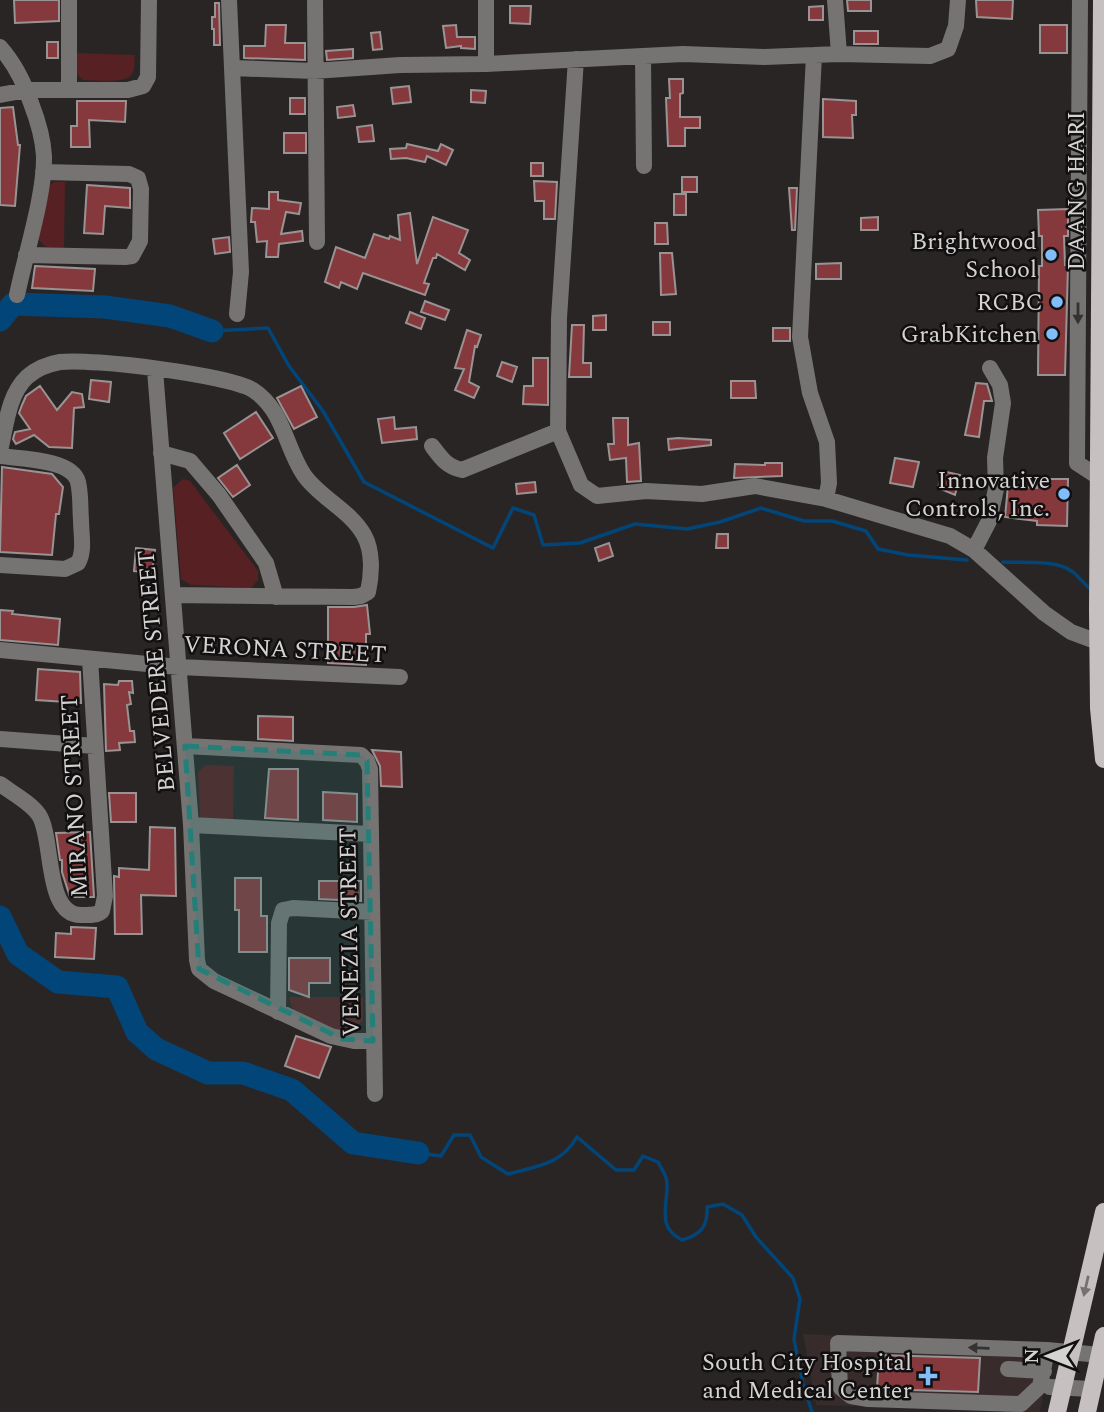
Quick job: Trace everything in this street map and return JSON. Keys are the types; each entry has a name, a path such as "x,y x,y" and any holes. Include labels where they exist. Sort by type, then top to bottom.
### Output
{"main road":[{"name":"DAANG HARI","path":"1102,0 1098,642 1099,708 1104,760"},
{"path":"1057,1412 1104,1212"},
{"path":"1087,1412 1104,1336"}],"street":[{"path":"69,0 69,90"},
{"path":"0,95 27,90 128,90 143,86 148,78 149,0"},
{"path":"229,0 241,272 237,314"},
{"path":"316,0 314,71 317,242"},
{"path":"486,0 486,64"},
{"path":"835,0 839,54"},
{"path":"232,68 314,71 683,54 765,57 839,54 930,56 948,49 956,26 958,0"},
{"path":"1080,0 1077,463 1100,478"},
{"path":"0,47 14,63 27,90 43,140 43,172 17,295"},
{"path":"814,55 800,337 810,393 827,442 829,483 826,499"},
{"path":"643,56 643,166"},
{"path":"576,59 559,318 558,430 581,485 597,496 646,491 702,494 755,486 826,499 950,536 974,550 1044,613 1071,632 1098,642"},
{"path":"1079,84 1103,85"},
{"path":"26,255 125,257 132,256 140,241 141,189 138,178 128,174 43,172"},
{"path":"0,565 72,568 78,563 82,550 78,481 74,473 61,465 0,453 12,400 29,375 44,366 61,362 90,362 237,383 267,401 278,415 305,476 364,534 370,548 368,592 354,597 173,595"},
{"path":"974,550 989,521 996,489 995,458 1003,402 1000,385 990,368"},
{"name":"BELVEDERE STREET","path":"155,370 191,825 197,960 199,969 205,976 278,1012"},
{"path":"432,446 444,461 453,468 462,470 558,430"},
{"path":"161,453 190,461 219,495 266,563 276,597"},
{"name":"VERONA STREET","path":"0,650 178,667 400,677"},
{"name":"MIRANO STREET","path":"0,784 39,815 58,896 65,909 76,915 98,914 102,911 105,897 90,659"},
{"path":"0,739 95,746"},
{"name":"VENEZIA STREET","path":"185,746 361,755 367,761 370,769 375,1094"},
{"path":"191,825 370,834"},
{"path":"372,912 293,908 283,910 279,923 278,1012 342,1039 373,1041"},
{"path":"1047,1350 1042,1379 1021,1404 867,1399 851,1396 840,1387 838,1342 1047,1350 1100,1355"},
{"path":"1008,1368 1063,1387 1092,1390"}],"highlighted area":[{"path":"185,746 361,755 367,761 373,1041 342,1039 199,969"}],"shaded area":[{"path":"75,53 135,55 134,70 125,79 83,80 75,72"},
{"path":"54,182 65,182 64,248 46,247 37,238 48,186"},
{"path":"183,479 190,481 258,571 258,580 251,588 191,585 181,579 173,488"},
{"path":"205,765 234,766 233,825 202,819 200,816 198,772"},
{"path":"289,997 363,997 363,1020 353,1032 333,1029 296,1012"},
{"name":"South City Hospital and Medical Center","path":"803,1334 1052,1346 1040,1412 816,1405"}],"building":[{"path":"14,0 59,0 59,21 15,23"},
{"path":"847,0 871,0 871,11 848,11"},
{"path":"976,0 1013,0 1012,19 977,17"},
{"path":"215,3 219,3 220,45 214,45 212,29"},
{"path":"510,6 531,6 530,24 510,23"},
{"path":"823,6 823,20 809,20 809,7"},
{"path":"266,25 286,25 285,43 305,43 305,60 244,58 244,46 265,46"},
{"path":"456,25 457,37 475,37 475,49 461,46 446,48 443,26"},
{"path":"1040,25 1067,25 1067,53 1040,53"},
{"path":"854,31 878,31 878,44 854,44"},
{"path":"380,32 382,49 373,50 371,33"},
{"path":"47,42 58,42 58,58 47,58"},
{"path":"353,49 353,58 327,60 326,51"},
{"path":"669,79 683,79 680,117 700,117 700,128 685,128 685,146 668,146 666,98 670,98"},
{"path":"409,86 411,102 393,104 391,88"},
{"path":"471,90 486,91 485,103 471,102"},
{"path":"290,98 305,98 305,114 290,114"},
{"path":"823,99 856,101 856,115 852,115 853,138 823,137"},
{"path":"77,101 126,101 125,122 89,120 90,147 71,147 71,126 77,126"},
{"path":"353,105 355,116 338,118 337,107"},
{"path":"13,107 20,145 15,206 0,205 0,108"},
{"path":"372,125 374,141 359,142 357,127"},
{"path":"284,133 306,133 306,153 284,153"},
{"path":"407,144 438,151 441,144 453,150 446,165 427,156 425,162 406,158 391,159 390,149 406,148"},
{"path":"531,163 543,163 543,176 531,176"},
{"path":"682,177 697,177 697,192 682,192"},
{"path":"534,181 557,182 555,219 544,219 544,201 535,201"},
{"path":"87,185 130,188 130,208 105,206 103,234 84,233"},
{"path":"789,188 797,188 795,230 792,230"},
{"path":"269,192 278,192 278,200 301,203 299,214 286,212 281,234 302,231 303,241 279,244 278,257 266,257 267,241 257,242 255,222 251,222 252,208 269,209"},
{"path":"674,194 686,194 686,215 674,215"},
{"path":"1068,209 1068,236 1064,236 1065,265 1068,265 1065,375 1038,375 1039,266 1042,266 1042,236 1039,236 1038,210"},
{"path":"410,213 417,264 433,217 468,230 459,253 470,260 465,270 437,254 424,283 429,284 425,295 363,273 357,289 341,282 339,288 325,282 336,247 365,258 374,234 400,240 398,215"},
{"path":"878,217 878,230 861,230 861,218"},
{"path":"655,223 667,223 668,244 655,244"},
{"path":"229,237 230,252 215,254 213,239"},
{"path":"660,253 672,253 676,294 661,295"},
{"path":"841,263 841,279 816,279 816,264"},
{"path":"35,266 95,269 93,291 32,288"},
{"path":"425,301 449,310 445,320 421,312"},
{"path":"410,312 425,318 421,329 406,323"},
{"path":"606,315 606,330 593,330 593,316"},
{"path":"653,322 670,322 670,335 653,335"},
{"path":"572,325 584,325 583,363 591,363 591,377 569,377"},
{"path":"773,328 790,328 790,341 773,341"},
{"path":"467,330 481,335 477,347 475,346 469,382 479,387 474,398 455,390 464,369 455,368"},
{"path":"533,358 548,358 548,405 523,404 524,386 533,386"},
{"path":"502,362 517,367 512,382 497,376"},
{"path":"91,380 111,382 109,402 89,399"},
{"path":"731,381 755,381 756,398 731,398"},
{"path":"976,383 987,384 992,401 984,401 979,437 965,435"},
{"path":"40,386 57,410 72,392 82,394 84,407 74,408 72,448 49,447 34,435 16,444 13,439 15,432 30,429 19,413 26,396"},
{"path":"301,386 317,417 294,429 277,398"},
{"path":"256,412 273,438 240,459 224,433"},
{"path":"394,417 395,429 416,427 417,439 382,443 378,419"},
{"path":"613,418 628,418 628,445 639,443 641,481 627,482 626,458 610,460 608,444 614,444"},
{"path":"668,439 711,440 711,445 669,450"},
{"path":"895,458 919,462 913,487 890,483"},
{"path":"782,463 782,476 734,478 735,464"},
{"path":"237,465 250,485 233,497 218,478"},
{"path":"2,467 52,474 63,487 59,514 56,514 52,555 0,552"},
{"path":"942,471 960,475 955,495 938,488"},
{"path":"1038,479 1068,479 1067,526 1037,525 1037,521 1005,517 1008,486 1037,488"},
{"path":"535,482 536,492 517,494 516,484"},
{"path":"717,534 728,534 728,548 716,548"},
{"path":"609,543 613,556 599,561 595,548"},
{"path":"136,548 155,550 152,573 134,571"},
{"path":"367,605 370,634 366,634 366,665 328,663 328,607"},
{"path":"0,610 13,611 12,614 60,619 58,645 0,640"},
{"path":"38,669 80,672 81,703 36,700"},
{"path":"119,681 132,681 133,693 129,692 131,704 127,705 130,731 134,731 135,742 119,743 120,750 106,751 104,684 118,685"},
{"path":"258,716 293,717 293,741 258,739"},
{"path":"372,750 401,752 402,787 381,786 380,766"},
{"path":"269,769 298,769 298,820 265,818"},
{"path":"323,792 357,794 357,822 323,820"},
{"path":"109,793 136,793 136,822 111,822"},
{"path":"150,827 175,828 176,896 141,895 142,934 115,934 114,876 119,877 119,868 149,870"},
{"path":"90,832 94,897 70,897 62,872 56,833"},
{"path":"235,878 261,878 261,916 267,916 267,952 239,952 239,910 235,910"},
{"path":"319,881 361,881 361,901 319,899"},
{"path":"71,927 96,928 94,959 55,957 56,933 71,934"},
{"path":"289,958 330,958 330,983 309,983 309,997 289,990"},
{"path":"296,1036 331,1047 319,1078 285,1066"},
{"name":"South City Hospital and Medical Center","path":"879,1355 980,1358 978,1392 877,1389"}],"waterway":[{"path":"0,320 13,304 105,307 170,316 212,331"},
{"path":"212,331 268,328 289,366 323,411 364,482 493,548 513,508 534,515 543,545 580,543 635,524 687,529 720,522 761,508 804,521 832,521 866,531 878,549 908,555 967,560"},
{"path":"1003,562 1058,565 1073,572 1093,591"},
{"path":"0,917 18,954 58,982 117,987 137,1032 156,1049 208,1073 243,1073 292,1090 353,1143 418,1153"},
{"path":"418,1153 441,1156 454,1135 470,1135 481,1157 508,1174 556,1159 577,1137 616,1170 634,1170 643,1156 658,1162 667,1180 666,1222 674,1235 682,1240 702,1229 707,1207 723,1204 742,1215 756,1237 793,1278 800,1299 794,1339 812,1412"}],"place":[{"name":"Brightwood School","path":"1051,255"},
{"name":"RCBC","path":"1057,302"},
{"name":"GrabKitchen","path":"1052,334"},
{"name":"Innovative Controls, Inc.","path":"1064,494"},
{"name":"South City Hospital and Medical Center","path":"928,1376"}]}
